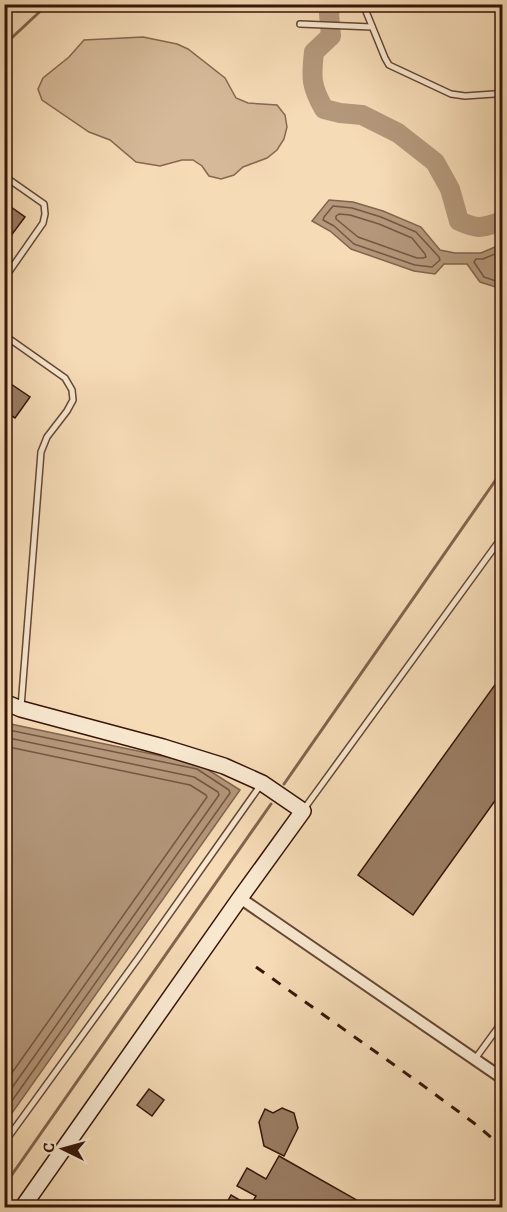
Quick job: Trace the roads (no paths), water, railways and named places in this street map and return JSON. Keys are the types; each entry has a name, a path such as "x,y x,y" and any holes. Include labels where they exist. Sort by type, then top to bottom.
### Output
{"street":[{"path":"4,702 21,709 197,757 242,773 262,783 303,811 22,1208"},
{"path":"240,898 502,1078"}],"lane":[{"path":"363,4 389,65 451,94 465,96 494,94"},
{"path":"300,24 372,27"},
{"path":"4,176 44,204 45,214 43,223 4,279"},
{"path":"4,335 65,378 72,390 73,400 47,437 41,452 21,709"},
{"path":"303,811 502,537"},
{"path":"4,1143 140,957 262,783"},
{"path":"475,1060 502,1022"}],"water":[{"path":"329,200 353,202 383,211 421,227 440,250 455,253 481,253 502,244 502,289 480,282 467,264 444,264 435,274 414,271 351,249 330,231 312,221"},
{"path":"6,723 199,764 240,790 5,1123"}],"waterway":[{"path":"4,45 48,4"},
{"path":"331,4 329,14 331,36 314,52 312,69 314,88 324,109 362,115 398,133 435,162 450,189 459,221 480,227 502,221"},
{"path":"284,784 502,471"},
{"path":"4,1186 271,804"}],"railway":[{"path":"256,967 421,1084 478,1126 502,1147"}]}
